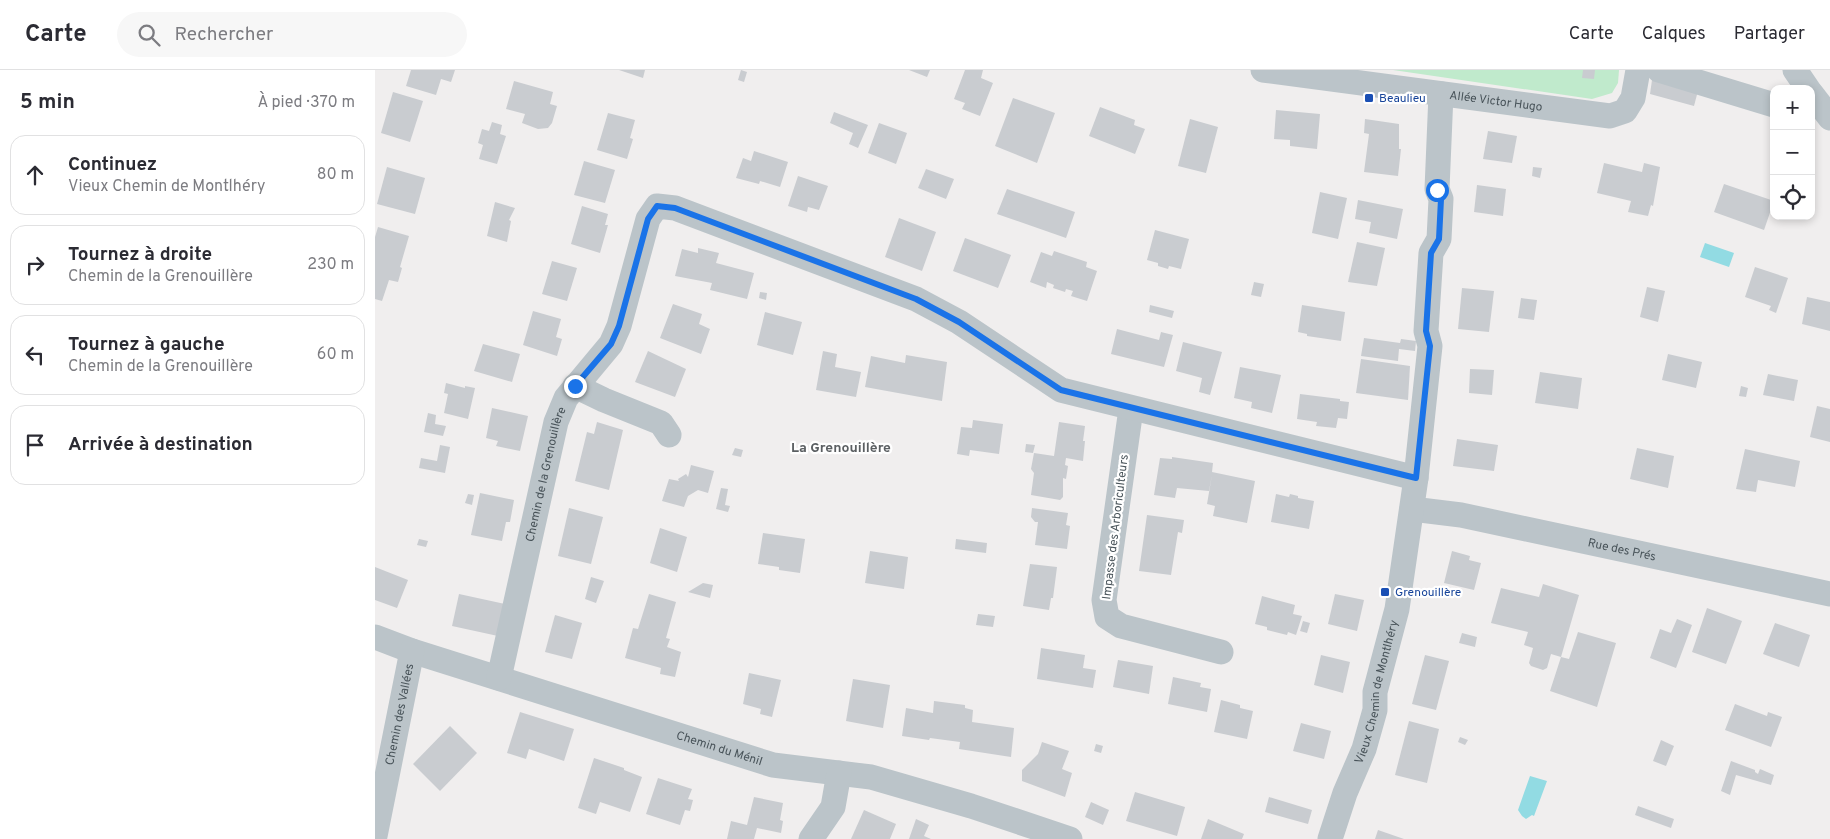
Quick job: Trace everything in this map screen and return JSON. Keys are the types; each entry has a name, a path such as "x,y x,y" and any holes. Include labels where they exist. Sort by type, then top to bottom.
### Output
{"street":[{"name":"Allée Victor Hugo","path":"1263,70 1610,116 1625,111 1633,98 1638,70"},
{"path":"1659,70 1770,104"},
{"path":"1795,70 1805,85"},
{"name":"Vieux Chemin de Montlhéry","path":"1331,839 1345,793 1364,749 1375,710 1375,692 1397,610 1416,478 1430,346 1426,331 1431,253 1439,239 1441,199 1437,190 1441,94"},
{"path":"1815,101 1823,116"},
{"name":"Chemin de la Grenouillère","path":"499,678 556,422 565,398 611,344 619,326 648,219 657,206 675,208 916,299 959,322 1061,390 1416,478"},
{"path":"575,386 661,423 669,435"},
{"name":"Impasse des Arboriculteurs","path":"1131,408 1104,600 1107,617 1121,626 1221,652"},
{"name":"Rue des Prés","path":"1411,509 1461,515 1830,594"},
{"name":"Chemin du Ménil","path":"375,637 412,651 773,765 871,777 971,806 1070,839"},
{"name":"Chemin des Vallées","path":"375,836 412,651"},
{"path":"811,839 833,807 839,773"}],"green space":[{"path":"1393,70 1619,70 1618,83 1612,93 1592,99"}],"water":[{"path":"1705,243 1734,253 1729,267 1700,257"},
{"path":"1530,776 1547,781 1534,816 1532,815 1526,819 1518,810"}],"building":[{"path":"411,70 455,70 451,82 441,79 436,95 406,86"},
{"path":"619,70 645,70 643,78"},
{"path":"741,70 747,72 744,82 738,80"},
{"path":"909,70 930,70 927,77"},
{"path":"965,70 983,70 981,78 993,83 980,116 962,109 965,103 954,99"},
{"path":"1583,70 1595,70 1594,79 1582,78"},
{"path":"1653,73 1699,87 1694,106 1650,94"},
{"path":"514,81 553,92 550,104 557,106 552,123 548,128 538,129 522,123 525,114 506,109"},
{"path":"393,92 423,101 410,142 381,133"},
{"path":"1013,98 1055,113 1037,163 995,146"},
{"path":"1100,107 1135,120 1134,125 1145,129 1135,154 1089,136"},
{"path":"1276,110 1320,114 1317,149 1290,146 1290,140 1274,139"},
{"path":"834,112 868,125 858,148 849,144 853,133 830,123"},
{"path":"608,113 635,120 630,138 633,139 627,159 597,150"},
{"path":"1190,119 1218,127 1206,173 1178,166"},
{"path":"1365,119 1399,124 1399,149 1401,149 1398,176 1364,172 1369,134 1364,133"},
{"path":"492,122 502,125 500,134 506,136 497,164 479,159 483,145 478,143 482,129 489,131"},
{"path":"879,123 907,133 896,164 868,153"},
{"path":"1488,131 1517,136 1512,163 1483,159"},
{"path":"754,151 788,162 780,187 760,181 759,184 736,178 743,158 751,161"},
{"path":"584,161 615,170 605,203 574,195"},
{"path":"1604,163 1642,172 1644,163 1660,167 1653,206 1651,205 1648,216 1628,212 1631,201 1597,193"},
{"path":"387,167 425,178 415,214 377,204"},
{"path":"1533,167 1542,168 1540,178 1532,176"},
{"path":"926,169 954,179 946,199 918,188"},
{"path":"798,176 828,186 819,210 808,207 807,212 788,206"},
{"path":"1724,184 1770,200 1770,213 1764,230 1714,212"},
{"path":"1477,185 1506,189 1503,216 1474,212"},
{"path":"1007,189 1075,212 1066,238 997,214"},
{"path":"1320,192 1347,198 1338,239 1312,233"},
{"path":"1358,200 1403,209 1397,239 1369,233 1371,222 1355,219"},
{"path":"495,202 515,208 509,220 511,221 507,242 487,236"},
{"path":"582,206 608,214 605,225 608,225 600,253 571,244"},
{"path":"899,218 936,232 922,271 885,257"},
{"path":"378,227 409,236 400,267 402,268 398,282 389,280 382,301 375,299 375,237"},
{"path":"1155,230 1189,239 1181,269 1169,266 1168,269 1158,266 1158,263 1147,260"},
{"path":"965,238 1011,255 998,288 953,271"},
{"path":"1357,242 1385,248 1377,286 1348,282"},
{"path":"698,248 719,253 716,263 754,273 747,299 710,290 712,283 675,276 682,249 698,253"},
{"path":"1054,251 1087,262 1086,267 1097,271 1087,301 1071,296 1073,291 1066,289 1065,292 1053,288 1054,285 1047,282 1046,288 1030,282 1041,252 1052,256"},
{"path":"552,261 577,268 567,301 542,294"},
{"path":"1755,267 1788,278 1776,313 1769,310 1771,306 1745,297"},
{"path":"1254,282 1264,284 1261,297 1251,295"},
{"path":"1647,287 1665,291 1658,322 1640,317"},
{"path":"1462,288 1494,291 1489,332 1458,329"},
{"path":"760,292 767,293 766,300 759,298"},
{"path":"1807,297 1830,302 1830,331 1802,324"},
{"path":"1521,298 1537,300 1534,320 1518,318"},
{"path":"673,304 702,314 699,324 710,329 701,354 660,338"},
{"path":"1150,305 1174,311 1172,318 1149,312"},
{"path":"1302,305 1345,312 1341,341 1307,336 1307,334 1298,332"},
{"path":"533,311 561,319 556,337 562,339 557,356 523,345"},
{"path":"765,312 802,322 793,355 757,345"},
{"path":"1117,329 1159,340 1161,332 1173,335 1164,367 1111,354"},
{"path":"1364,338 1400,343 1401,339 1416,341 1415,351 1399,349 1398,361 1361,356"},
{"path":"1183,342 1222,352 1210,395 1199,392 1202,378 1176,371"},
{"path":"483,344 520,354 512,382 474,371"},
{"path":"648,351 686,369 675,397 635,382"},
{"path":"823,351 837,354 835,367 861,372 856,397 816,390"},
{"path":"1668,354 1702,362 1696,388 1662,380"},
{"path":"906,355 947,362 942,401 865,387 871,356 905,363"},
{"path":"1361,359 1410,366 1408,400 1356,393"},
{"path":"1240,367 1281,375 1272,413 1251,408 1252,402 1234,398"},
{"path":"1470,369 1494,370 1492,395 1469,393"},
{"path":"1540,372 1582,378 1578,409 1535,403"},
{"path":"1768,374 1798,380 1794,401 1763,395"},
{"path":"446,383 465,388 465,386 475,388 468,419 444,413 448,394 444,393"},
{"path":"1741,386 1748,388 1746,397 1739,396"},
{"path":"1300,394 1340,399 1340,401 1349,402 1347,419 1338,418 1336,428 1316,426 1317,422 1297,419"},
{"path":"1817,406 1830,409 1830,442 1810,437"},
{"path":"492,408 528,416 520,451 496,446 498,441 486,438"},
{"path":"428,413 436,415 435,424 446,426 443,436 424,432"},
{"path":"973,420 1003,424 999,454 970,450 969,456 957,454 961,427 972,428"},
{"path":"597,422 623,430 609,490 575,481 587,432 594,434"},
{"path":"1059,422 1085,426 1083,461 1066,458 1065,465 1068,466 1066,479 1063,478 1063,497 1060,500 1031,495 1034,473 1031,469 1034,453 1054,456"},
{"path":"1457,439 1498,445 1494,471 1453,466"},
{"path":"1026,444 1035,445 1033,453 1025,452"},
{"path":"440,445 450,447 445,473 419,468 421,458 437,461"},
{"path":"735,448 743,450 741,457 732,455"},
{"path":"1637,448 1674,456 1668,488 1630,479"},
{"path":"1745,449 1800,461 1795,487 1758,480 1756,492 1736,489"},
{"path":"1172,457 1213,463 1212,472 1255,481 1247,523 1213,516 1215,506 1207,504 1212,475 1209,491 1177,488 1175,498 1154,495 1160,458 1172,459"},
{"path":"691,465 714,471 708,493 698,490 688,496 684,507 662,501 669,479 679,481 678,479 686,474 688,477"},
{"path":"721,488 728,489 725,505 730,506 728,512 716,509"},
{"path":"480,493 514,500 510,522 506,522 502,541 471,535"},
{"path":"468,494 474,495 472,505 465,503"},
{"path":"1276,494 1289,497 1290,494 1298,496 1298,498 1314,501 1309,529 1271,522"},
{"path":"569,508 603,517 591,564 558,556"},
{"path":"1032,508 1068,513 1066,525 1070,526 1067,549 1035,545 1038,522 1035,522 1031,517"},
{"path":"1147,515 1184,520 1182,533 1178,532 1171,575 1139,571"},
{"path":"660,528 687,537 677,572 650,563"},
{"path":"763,533 805,539 800,573 758,564"},
{"path":"419,539 428,541 426,547 417,545"},
{"path":"956,539 987,543 986,553 955,549"},
{"path":"870,551 908,557 904,589 865,583"},
{"path":"1452,551 1470,556 1469,560 1481,563 1474,590 1444,583"},
{"path":"1030,564 1057,567 1053,598 1051,598 1049,610 1023,606"},
{"path":"375,567 408,580 397,608 375,600"},
{"path":"591,577 604,581 596,603 585,599"},
{"path":"703,583 713,585 710,598 688,592"},
{"path":"1543,584 1579,595 1561,657 1551,654 1547,668 1543,670 1531,666 1529,663 1533,648 1524,645 1528,632 1491,623 1501,588 1539,597"},
{"path":"459,594 505,604 498,636 452,626"},
{"path":"649,594 676,602 666,638 670,639 667,647 681,652 675,677 660,674 661,668 625,658 633,628 638,629"},
{"path":"1335,594 1364,600 1357,631 1328,624"},
{"path":"1262,596 1295,605 1293,614 1302,616 1296,635 1288,632 1287,635 1267,630 1267,627 1255,624"},
{"path":"1707,608 1742,621 1726,664 1692,652"},
{"path":"978,614 995,616 993,627 976,625"},
{"path":"555,615 582,623 572,659 545,652"},
{"path":"1677,619 1692,625 1676,668 1650,658 1660,629 1671,633"},
{"path":"1303,621 1310,623 1307,633 1300,631"},
{"path":"1775,623 1810,635 1799,667 1763,654"},
{"path":"1578,632 1616,643 1597,707 1550,691 1561,657 1569,659"},
{"path":"1462,633 1477,637 1475,647 1459,643"},
{"path":"1041,648 1085,655 1083,668 1096,670 1093,688 1037,679"},
{"path":"1321,655 1350,662 1343,693 1314,685"},
{"path":"1425,655 1449,661 1436,710 1412,704"},
{"path":"1118,660 1153,666 1149,694 1113,687"},
{"path":"749,673 781,680 772,717 760,714 761,709 743,704"},
{"path":"1173,677 1201,683 1200,687 1211,689 1207,712 1168,704"},
{"path":"853,679 890,685 883,728 846,721"},
{"path":"1221,700 1253,711 1247,739 1214,732"},
{"path":"934,701 965,705 965,708 973,710 972,722 1014,728 1011,757 959,749 960,742 902,736 906,708 933,713"},
{"path":"1735,704 1767,716 1768,712 1782,717 1771,747 1725,730"},
{"path":"520,712 574,729 564,761 529,749 526,759 507,753"},
{"path":"1409,721 1439,729 1427,783 1395,775"},
{"path":"1301,723 1331,731 1324,759 1293,751"},
{"path":"450,726 477,753 440,791 413,764"},
{"path":"1460,737 1468,740 1465,745 1458,742"},
{"path":"1661,740 1674,746 1666,766 1653,761"},
{"path":"1042,742 1069,751 1062,769 1072,773 1065,797 1022,781 1022,770 1038,754"},
{"path":"1096,744 1103,746 1101,753 1094,751"},
{"path":"594,758 624,768 624,770 642,777 630,812 600,802 596,814 578,808"},
{"path":"1731,761 1755,770 1758,774 1760,769 1774,775 1771,785 1736,775 1730,795 1721,791"},
{"path":"658,778 692,789 688,799 693,800 690,811 685,810 680,825 646,814"},
{"path":"1135,792 1185,807 1177,836 1126,821"},
{"path":"754,797 783,803 780,820 783,821 781,833 757,828 754,839 727,839 731,821 747,825"},
{"path":"1269,797 1312,810 1308,824 1265,812"},
{"path":"1091,802 1109,810 1103,825 1085,817"},
{"path":"1638,806 1674,819 1671,828 1635,815"},
{"path":"864,810 896,824 890,839 851,839"},
{"path":"916,819 929,825 924,836 931,839 909,839"},
{"path":"1208,819 1244,834 1242,839 1201,839"},
{"path":"1378,830 1404,839 1375,839"}],"place":[{"name":"Beaulieu","path":"1369,98"},
{"name":"Grenouillère","path":"1385,592"}],"district":[{"name":"La Grenouillère","path":"841,447"}],"route":[{"path":"575,386 611,344 619,326 648,219 657,206 675,208 916,299 959,322 1061,390 1416,478 1430,346 1426,331 1431,253 1439,239 1441,199 1437,190"}]}
